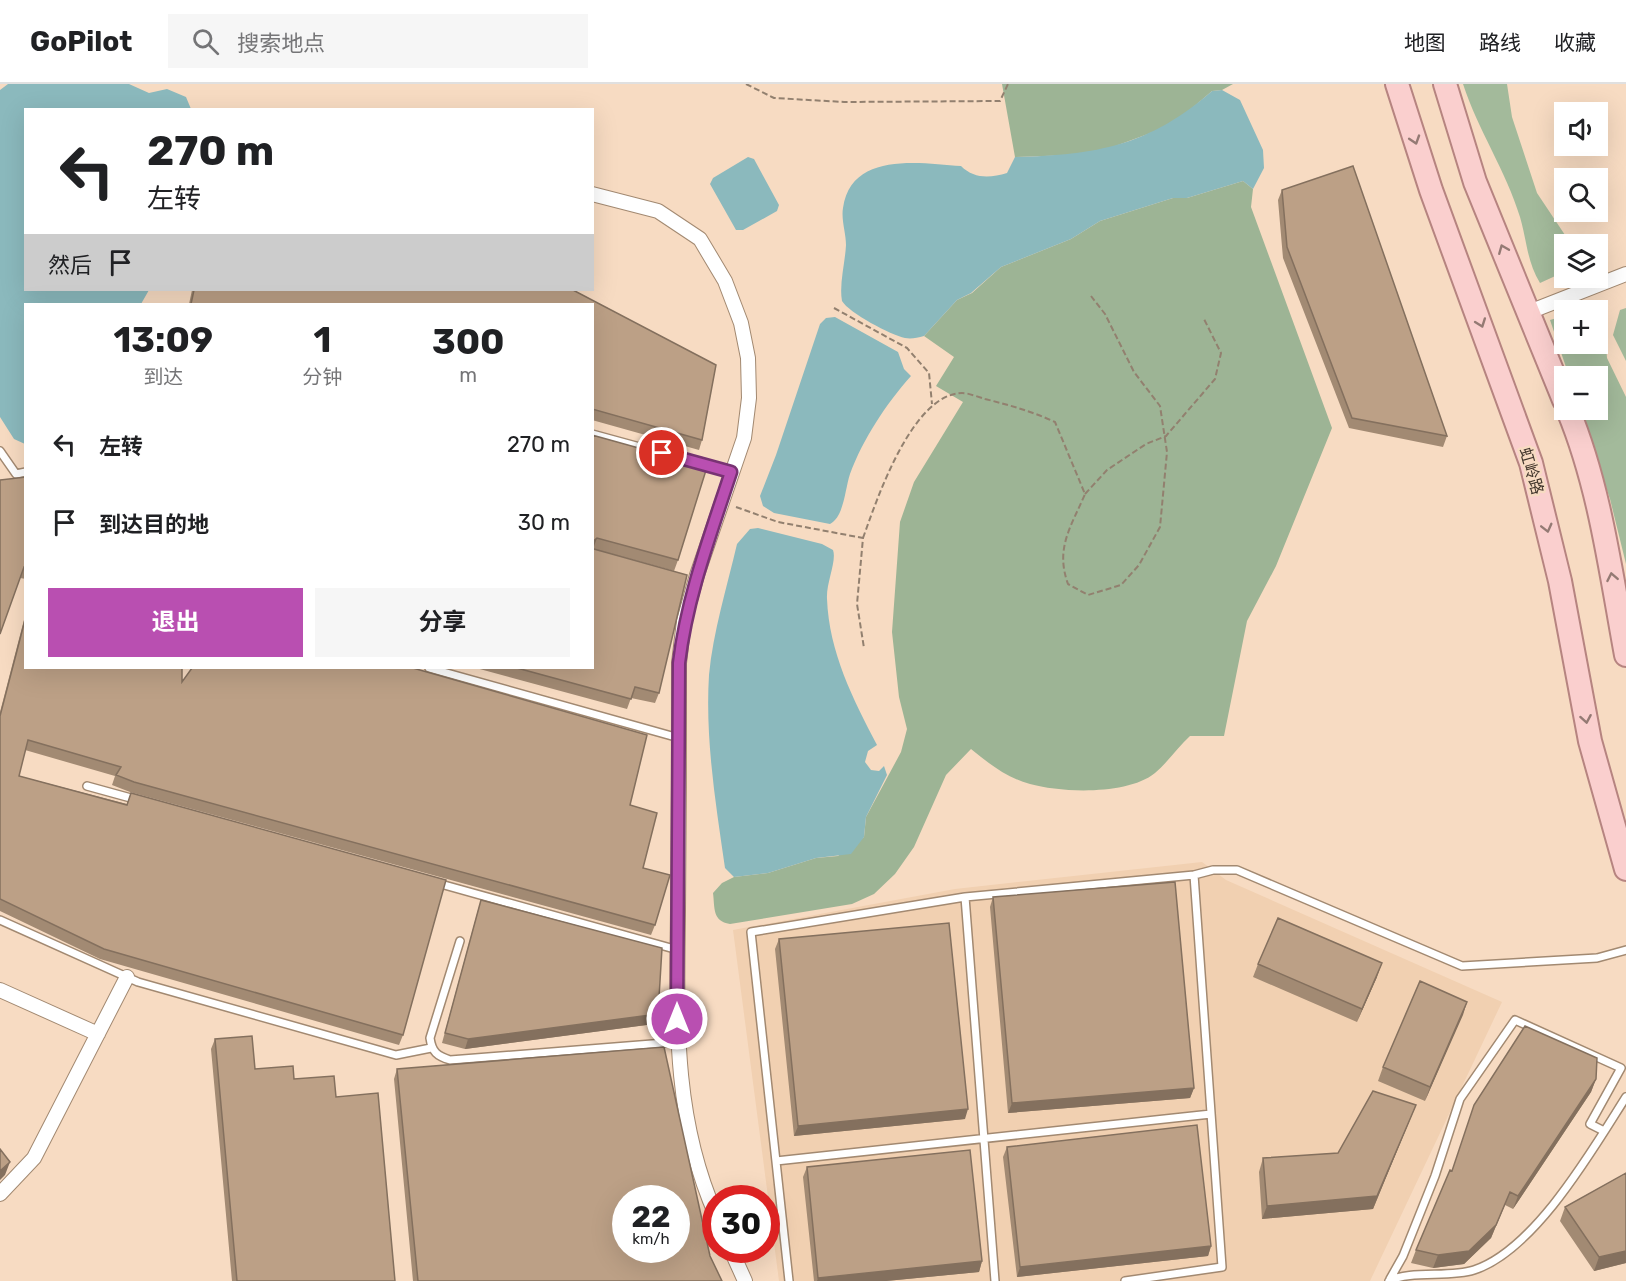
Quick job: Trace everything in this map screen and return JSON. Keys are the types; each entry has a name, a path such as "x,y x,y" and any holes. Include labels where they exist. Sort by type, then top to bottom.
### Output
{"main road":[{"name":"虹岭路","path":"1396,84 1431,190 1531,463 1560,580 1590,741 1626,869"},
{"path":"1445,84 1475,182 1554,375"},
{"path":"1572,420 1582,442 1612,577 1626,655"}],"street":[{"path":"594,195 658,211 700,239 725,282 741,323 748,357 749,398 744,438 722,502 689,581 679,663 677,1042 684,1112 702,1185"},
{"path":"1529,312 1626,274"},
{"path":"0,1194 34,1158 127,977"},
{"path":"0,990 98,1034"},
{"path":"6,1161 18,1176"},
{"path":"737,1263 745,1281"}],"lane":[{"path":"594,435 731,472"},
{"path":"0,451 16,474 24,472"},
{"path":"433,669 680,738"},
{"path":"87,786 143,801"},
{"path":"789,1281 751,932 965,897 1194,875 1213,870 1237,870 1462,966 1597,958 1626,950"},
{"path":"1125,1281 1222,1267 1194,875"},
{"path":"428,880 678,950"},
{"path":"965,897 994,1281"},
{"path":"0,920 127,977 396,1055 431,1048"},
{"path":"460,941 430,1038 431,1048 437,1056 450,1060 677,1042"},
{"path":"1389,1280 1403,1256 1434,1176 1460,1099 1515,1020 1621,1068 1590,1124 1604,1131"},
{"path":"1389,1280 1474,1270 1517,1246 1582,1166 1626,1096"},
{"path":"776,1161 1211,1114"}],"path":[{"path":"746,84 774,98 948,103 1000,101 1008,84"},
{"path":"1091,296 1105,314 1134,372 1160,406 1166,436 1160,527 1139,565 1121,585 1088,595 1068,584 1061,564 1065,540 1085,494 1107,470 1146,444 1166,436 1215,379 1221,353 1204,319"},
{"path":"834,308 908,348 929,373 932,404"},
{"path":"864,648 857,604 863,538 884,478 907,438 932,404 962,393 1023,407 1055,422 1085,494"},
{"path":"722,502 778,522 863,538"}],"shaded area":[{"path":"1202,862 1226,880 1502,1002 1370,1281 779,1281 777,1263 780,1263 780,1185 766,1185 733,930 955,889"}],"green space":[{"path":"1002,84 1233,84 1222,90 1212,91 1184,115 1156,131 1110,148 1072,155 1015,157"},
{"path":"1463,84 1507,84 1512,117 1537,193 1554,222 1564,234 1554,234 1554,277 1540,283 1530,259 1514,200"},
{"path":"1243,181 1253,189 1251,207 1332,428 1276,566 1247,621 1224,736 1190,736 1160,769 1143,780 1112,789 1094,790 1059,789 1030,784 998,770 971,749 946,775 914,847 895,874 874,894 852,904 730,924 720,920 717,917 713,893 722,883 734,877 768,873 816,858 838,856 864,837 866,817 901,752 907,729 899,697 892,632 900,522 914,482 963,402 936,386 954,357 924,336 957,300 972,293 1001,267 1071,239 1100,221 1173,198 1187,198"},
{"path":"1626,308 1626,361 1613,335 1620,310"},
{"path":"1554,319 1554,332 1550,320"},
{"path":"1562,354 1607,354 1626,397 1626,564 1610,499 1583,420 1608,420 1608,366 1566,366"}],"water":[{"path":"8,84 129,84 149,93 167,89 186,97 191,108 24,108 24,291 148,291 142,303 24,303 24,444 14,439 0,417 0,90"},
{"path":"1222,90 1240,100 1263,150 1264,168 1253,189 1243,181 1187,198 1173,198 1100,221 1071,239 1001,267 971,293 957,300 924,336 907,338 890,333 861,317 842,301 846,245 843,208 849,190 859,177 873,169 890,164 926,163 961,166 971,173 982,176 1001,175 1007,173 1015,157 1071,154 1096,150 1143,136 1189,110 1212,91"},
{"path":"748,157 754,159 779,205 777,211 743,230 736,230 710,184 713,178"},
{"path":"835,317 898,352 904,369 911,376 868,435 850,474 841,509 830,524 774,513 763,506 760,496 820,324 826,318"},
{"path":"758,528 822,544 833,550 834,560 827,599 832,638 851,693 877,745 868,751 865,762 871,770 879,771 884,766 887,775 866,817 864,837 851,854 816,858 768,873 734,877 725,868 715,796 710,748 709,675 717,626 737,544 750,529"}],"building":[{"path":"1353,166 1447,436 1352,418 1287,247 1282,190"},
{"path":"194,291 575,291 716,365 702,440 594,410 594,303 191,303"},
{"path":"594,436 707,467 678,560 597,538 594,540"},
{"path":"24,477 24,567 0,634 0,480"},
{"path":"594,549 687,575 659,693 635,687 631,699 521,669 594,669"},
{"path":"24,624 24,669 182,669 182,682 191,669 416,669 647,735 630,805 657,813 643,868 670,875 655,925 134,782 116,775 121,767 28,740 19,776 127,805 131,793 446,880 403,1035 104,949 0,899 0,716"},
{"path":"1175,882 1194,1088 1012,1103 993,897"},
{"path":"481,900 662,948 658,1014 468,1039 445,1033"},
{"path":"1278,918 1382,963 1362,1009 1258,964"},
{"path":"949,923 968,1109 798,1126 779,939"},
{"path":"1420,981 1467,1002 1430,1087 1383,1067"},
{"path":"1525,1026 1597,1058 1596,1079 1518,1196 1510,1192 1496,1225 1469,1251 1438,1255 1416,1250 1450,1170 1452,1171 1474,1105"},
{"path":"252,1036 255,1069 293,1066 294,1079 334,1076 336,1097 378,1093 395,1281 237,1281 215,1039"},
{"path":"664,1047 702,1220 702,1263 713,1263 722,1281 418,1281 397,1069"},
{"path":"1373,1091 1416,1105 1377,1196 1267,1206 1263,1158 1338,1153"},
{"path":"1197,1125 1211,1246 1020,1267 1007,1147"},
{"path":"0,1149 10,1162 0,1171"},
{"path":"970,1150 982,1261 818,1278 807,1167"},
{"path":"1626,1173 1626,1251 1599,1257 1565,1207"}],"route":[{"path":"662,453 731,472 684,621 679,663 677,1019"}]}
